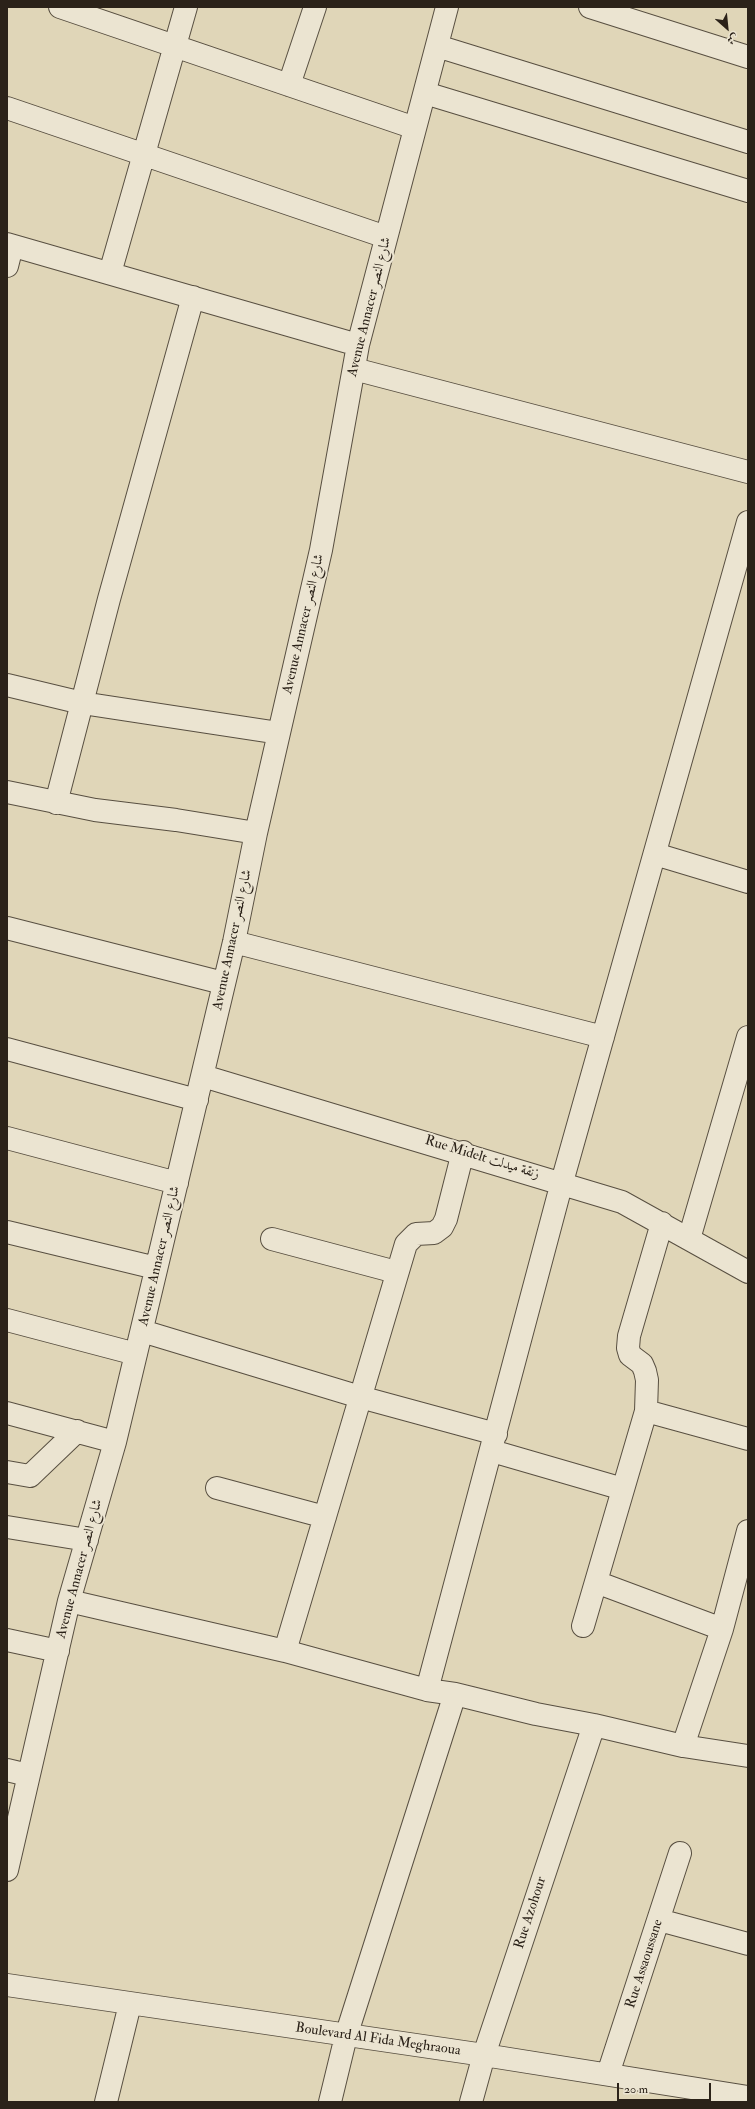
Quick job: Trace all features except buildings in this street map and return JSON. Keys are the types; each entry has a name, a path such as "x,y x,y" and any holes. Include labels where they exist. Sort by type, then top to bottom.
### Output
{"street":[{"path":"60,7 415,128"},
{"path":"110,273 186,7"},
{"path":"289,85 315,7"},
{"name":"Avenue Annacer شارع النصر","path":"7,1870 69,1601 115,1442 203,1076 223,983 234,942 256,833 321,550 358,345 447,7"},
{"path":"590,7 748,57"},
{"path":"437,46 748,142"},
{"path":"425,93 748,191"},
{"path":"7,108 386,237"},
{"path":"9,252 110,273 358,345"},
{"path":"56,803 193,297"},
{"path":"354,369 748,472"},
{"path":"427,1690 494,1443 562,1182 748,522"},
{"path":"7,685 82,703 279,733"},
{"path":"7,792 56,803 256,833"},
{"path":"655,854 748,882"},
{"path":"7,928 223,983"},
{"path":"234,942 603,1037"},
{"path":"689,1239 748,1037"},
{"path":"7,1049 197,1100"},
{"name":"Rue Midelt زنقة ميدلت","path":"203,1076 463,1152 622,1202 748,1272"},
{"path":"7,1138 177,1183"},
{"path":"284,1651 325,1518 396,1272 406,1244 412,1237 434,1233 442,1227 446,1219 463,1152"},
{"path":"583,1626 646,1411 647,1380 645,1371 642,1364 630,1355 628,1348 629,1336 662,1223"},
{"path":"7,1232 156,1268"},
{"path":"272,1239 396,1272"},
{"path":"7,1320 136,1354"},
{"path":"142,1331 360,1397 623,1489"},
{"path":"646,1411 748,1439"},
{"path":"7,1413 115,1442"},
{"path":"7,1472 30,1476 77,1431"},
{"path":"217,1488 325,1518"},
{"path":"7,1527 87,1540"},
{"path":"683,1746 722,1629 747,1538"},
{"path":"596,1582 722,1629"},
{"path":"69,1601 284,1651 427,1690 455,1694 536,1714 594,1725 683,1746 748,1756"},
{"path":"7,1640 58,1651"},
{"path":"330,2102 346,2036 455,1694"},
{"name":"Rue Azohour","path":"471,2102 484,2055 594,1725"},
{"path":"7,1770 28,1775"},
{"name":"Rue Assaoussane","path":"608,2074 680,1853"},
{"path":"659,1920 748,1944"},
{"name":"Boulevard Al Fida Meghraoua","path":"7,1985 346,2036 484,2055 748,2097"},
{"path":"106,2102 130,2004"}]}
